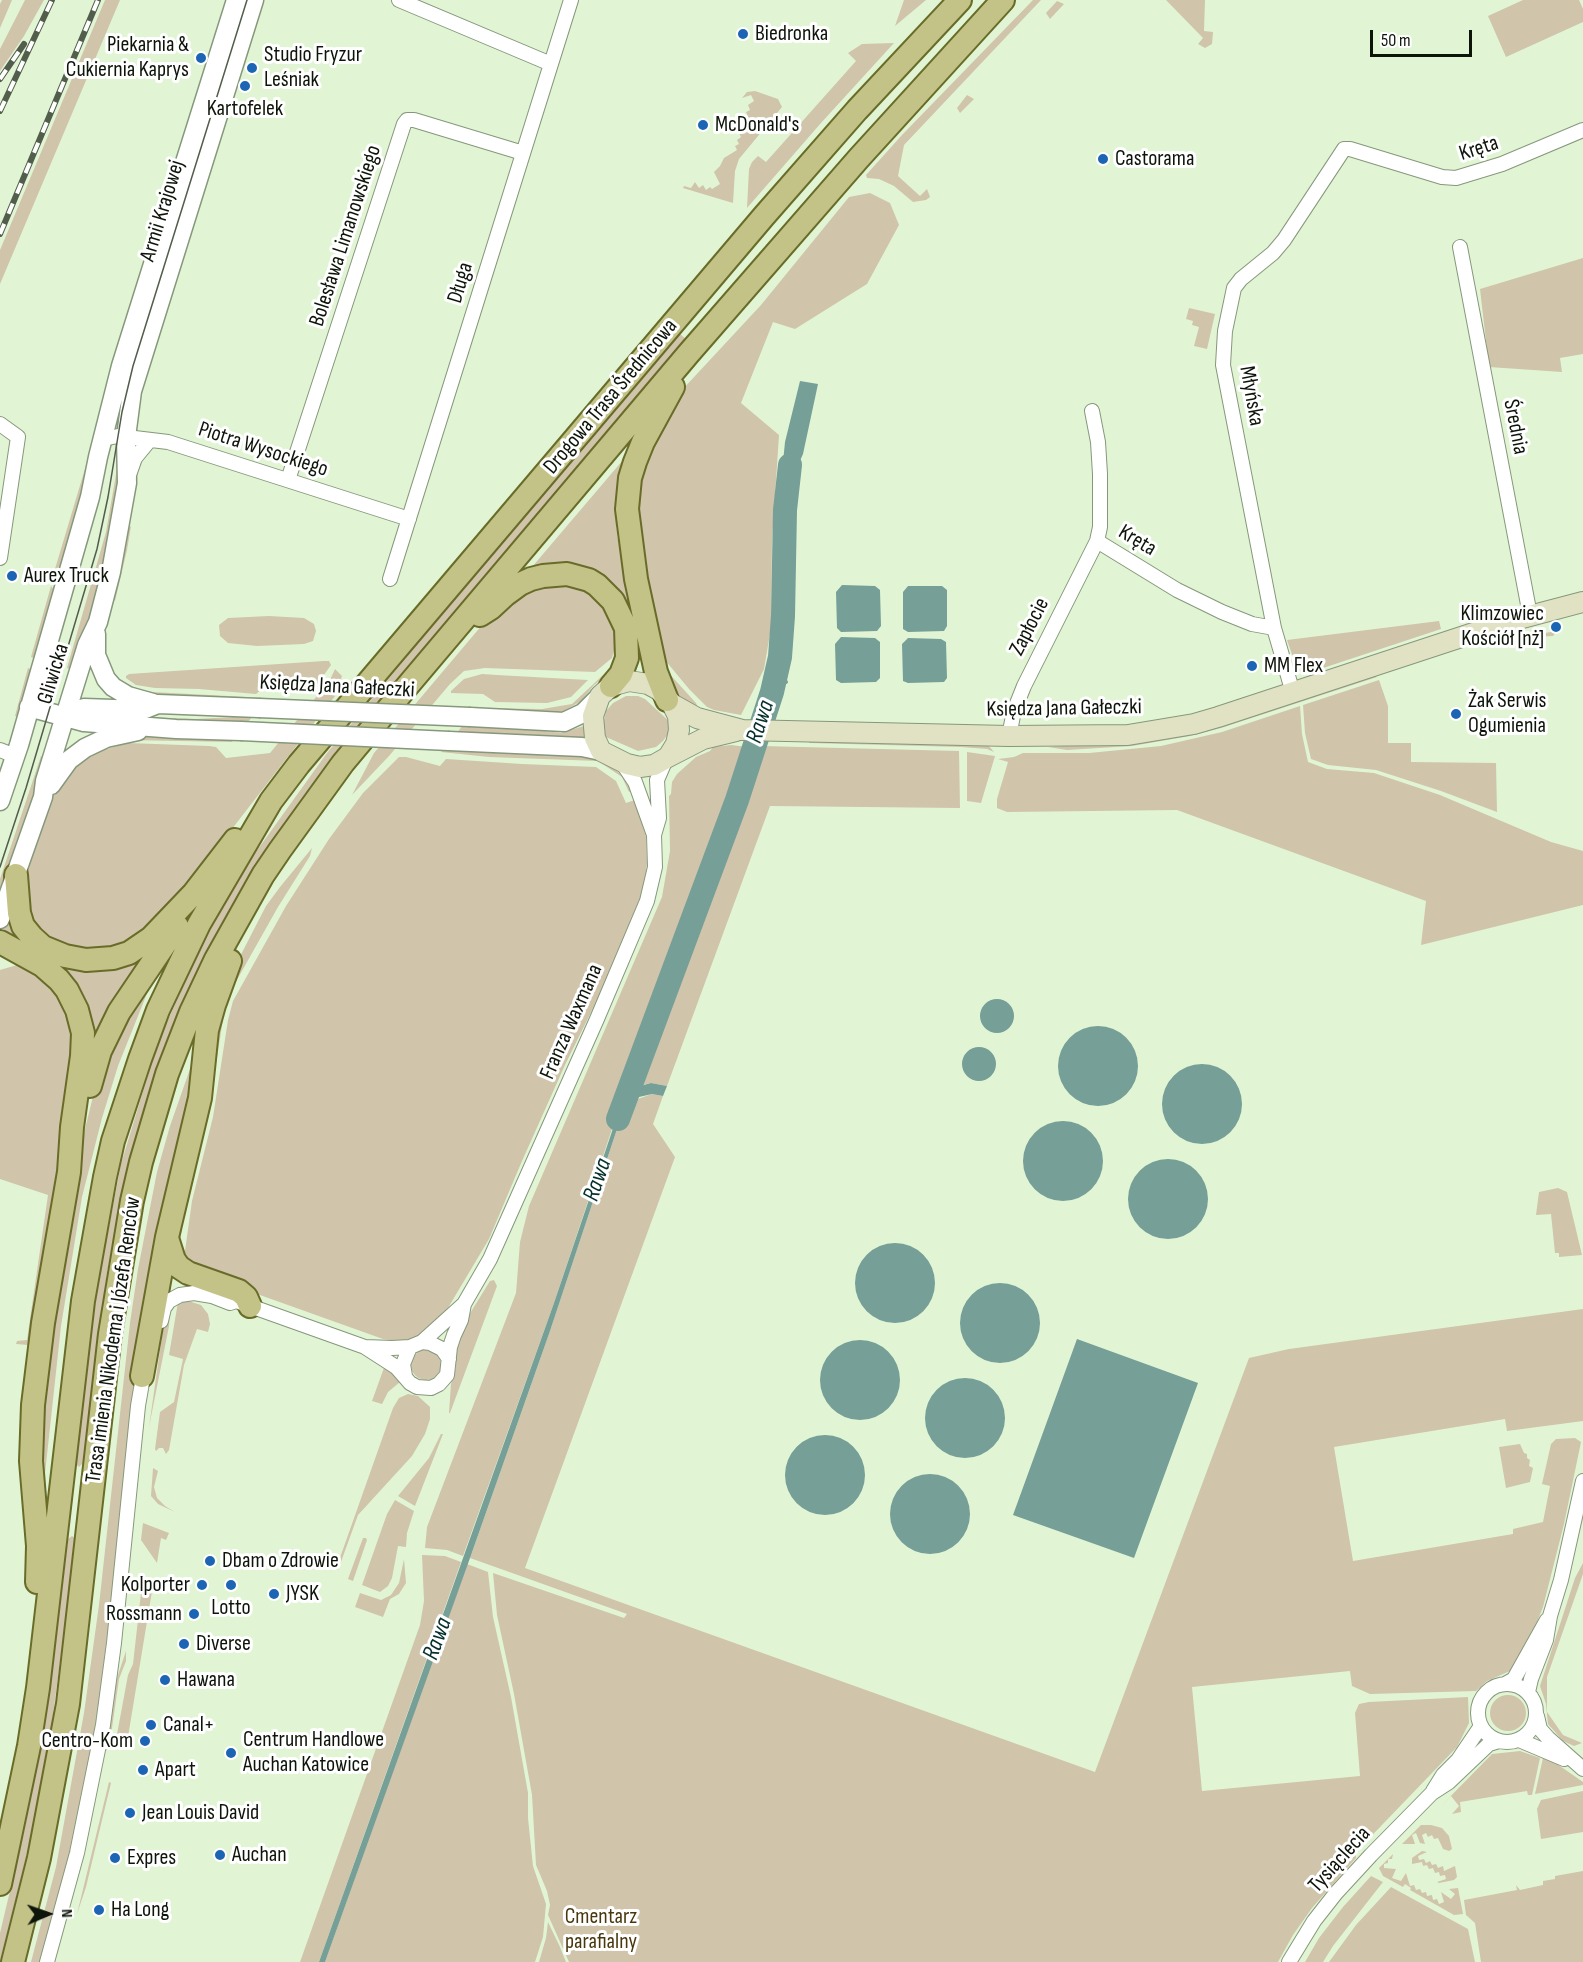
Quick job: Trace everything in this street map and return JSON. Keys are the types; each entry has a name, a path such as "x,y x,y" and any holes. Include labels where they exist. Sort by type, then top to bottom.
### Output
{"main road":[{"name":"Drogowa Trasa Średnicowa","path":"271,801 299,764 764,216 857,110 960,0"},
{"name":"Drogowa Trasa Średnicowa","path":"343,763 689,353 859,158 1003,0"},
{"path":"455,628 491,608 520,584 531,579 567,574 589,580 613,601 626,628 627,658 621,674 605,691 594,709 595,738 601,751 640,767 654,765 667,758 678,737 680,723 656,672 627,524 628,495 632,470 643,442 689,353"},
{"name":"Księdza Jana Gałeczki","path":"670,702 697,718 742,730 1099,737 1153,732 1218,717 1530,615 1583,602"},
{"path":"605,691 629,681 642,682 654,687 670,702"},
{"name":"Księdza Jana Gałeczki","path":"667,758 703,739 742,730"},
{"name":"Trasa imienia Nikodema i Józefa Renców","path":"13,1962 39,1858 68,1704 110,1334 139,1173 168,1074 191,1012 222,949 263,875 343,763"},
{"path":"16,875 18,913 23,926 32,937 43,946 56,952 86,960 113,958 140,947 194,893 228,848 271,801"},
{"name":"Trasa imienia Nikodema i Józefa Renców","path":"0,1884 29,1746 44,1643 83,1301 113,1141 158,1010 184,953 271,801"},
{"path":"142,1376 167,1237 200,1098 207,1030 213,1005 263,875"},
{"path":"69,1170 95,1066 106,1037 135,986 179,923 194,893"},
{"path":"0,942 42,965 59,980 73,1000 81,1022 82,1056 72,1127 69,1170 41,1336 33,1405 31,1461 38,1546 36,1597 44,1643"},
{"path":"0,965 29,959"},
{"path":"167,1237 174,1260 179,1267 188,1273 239,1291 246,1298 240,1305"}],"street":[{"name":"Armii Krajowej","path":"121,366 236,0"},
{"name":"Armii Krajowej","path":"126,437 129,407 136,375 254,0"},
{"path":"399,0 551,64"},
{"name":"Długa","path":"390,579 571,0"},
{"name":"Bolesława Limanowskiego","path":"288,480 404,124 407,120 414,120 523,153"},
{"name":"Kręta","path":"1350,149 1442,177 1456,178 1502,164 1583,130"},
{"name":"Młyńska","path":"1293,693 1274,628 1223,365 1225,331 1234,288 1284,240 1339,154 1344,149 1350,149"},
{"name":"Średnia","path":"1460,247 1530,615"},
{"name":"Gliwicka","path":"0,801 8,753 29,707 90,497 121,366"},
{"name":"Kręta","path":"1092,411 1098,442 1100,474 1101,527 1097,541 1177,590 1252,624 1274,628"},
{"path":"0,424 18,437 0,558"},
{"name":"Piotra Wysockiego","path":"103,439 112,436 168,442 409,519"},
{"name":"Gliwicka","path":"0,919 43,797 45,781 87,645 98,622 111,572 127,483 126,437"},
{"path":"127,483 135,458 149,441"},
{"name":"Zapłocie","path":"1009,736 1014,711 1024,686 1097,541"},
{"path":"98,622 96,656 106,679 113,687 128,696 158,704"},
{"name":"Księdza Jana Gałeczki","path":"66,716 84,708 143,710 158,704 564,722 583,713 605,691"},
{"name":"Księdza Jana Gałeczki","path":"29,707 84,722 176,729 582,747 601,751"},
{"path":"43,797 69,760 94,743 123,733 176,729"},
{"name":"Franza Waxmana","path":"654,835 659,818 657,780 660,769 667,758"},
{"name":"Franza Waxmana","path":"464,1304 490,1259 508,1221 643,912 655,867 654,835 635,782 621,761"},
{"path":"47,1962 77,1852 103,1725 114,1643 142,1376 155,1345 162,1314 169,1301 180,1295 194,1293 212,1296 365,1347 437,1345 449,1359"},
{"path":"405,1376 403,1364 416,1345 464,1304"},
{"path":"365,1347 387,1360 410,1383 417,1387 431,1388 439,1384 447,1375 450,1347 461,1320 464,1304"},
{"path":"1528,1692 1546,1640 1583,1481"},
{"path":"1550,1616 1537,1635 1525,1662 1514,1679 1489,1690 1482,1696 1478,1706 1478,1716 1487,1736 1499,1741 1520,1740 1580,1767"},
{"path":"1505,1684 1519,1686 1528,1692 1537,1708 1540,1729 1580,1767"},
{"path":"1520,1740 1534,1727 1537,1716"},
{"name":"Tysiąclecia","path":"1289,1962 1314,1921 1336,1893 1432,1793 1481,1726"},
{"name":"Tysiąclecia","path":"1432,1793 1449,1782 1489,1744 1499,1741"}],"green space":[{"path":"2,0 12,0 0,28 0,4"},
{"path":"25,0 44,0 24,36 0,71 0,49"},
{"path":"105,0 120,0 0,284 0,250"},
{"path":"904,0 926,0 895,26"},
{"path":"1033,0 1041,0 904,145 898,176 920,196 927,189 930,197 913,202 894,186 879,179 867,178 866,175 902,135"},
{"path":"1166,0 1205,0 1204,31 1213,32 1212,44 1205,48 1198,44 1203,38"},
{"path":"1523,0 1579,0 1583,9 1583,22 1506,57 1488,16"},
{"path":"1057,1 1064,4 1050,19 1046,13"},
{"path":"894,43 747,208 749,169 752,162 758,156 766,162 856,61 848,53 862,44"},
{"path":"755,91 778,99 782,107 739,159 735,171 733,203 683,188 684,186 691,188 695,182 699,188 703,185 706,190 720,184 714,172 724,158 737,150 735,146 739,144 737,140 741,137 739,133 744,130 742,126 746,124 744,119 748,117 746,112 750,110 748,105 754,101 751,95 742,98 747,92"},
{"path":"967,95 974,99 960,113 957,108"},
{"path":"870,193 890,203 899,225 867,284 795,329 773,322 741,403 779,435 772,541 771,628 764,669 741,715 714,710 707,707 689,689 665,660 638,573 635,476 682,390 761,305 849,197"},
{"path":"1583,258 1583,354 1560,358 1562,372 1489,367 1480,289"},
{"path":"1189,308 1215,314 1207,349 1194,346 1199,327 1192,325 1193,321 1186,319"},
{"path":"680,334 686,339 322,771 261,857 211,943 181,1007 158,1068 124,1182 107,1273 84,1462 79,1467 76,1464 77,1451 97,1289 121,1164 158,1042 206,936 253,856 327,753"},
{"path":"120,451 122,458 106,560 76,671 67,668 106,532"},
{"path":"623,460 616,510 617,535 633,614 646,648 635,647 623,603 532,567"},
{"path":"87,462 89,463 87,478 63,565 55,569"},
{"path":"131,526 115,601 113,599 126,530"},
{"path":"540,581 583,586 608,607 621,647 615,647 612,658 595,672 485,668 464,671 352,795 374,753 488,618"},
{"path":"51,586 55,591 36,659 31,657"},
{"path":"269,616 304,618 314,624 316,631 313,641 304,644 257,646 228,643 220,636 219,625 228,618"},
{"path":"1439,621 1441,629 1308,673 1297,669 1287,640"},
{"path":"1545,630 1545,633 1557,631 1553,636 1513,638 1513,632"},
{"path":"329,661 331,665 316,686 268,684 256,694 155,688 136,685 126,678 129,674"},
{"path":"618,661 581,701 564,711 555,713 475,710 478,708 542,709 572,704"},
{"path":"28,668 33,670 19,717 15,716"},
{"path":"335,669 342,676 335,696 149,933 105,952 55,946 31,923 22,883 53,792 73,768 100,751 128,743 216,747 226,758 270,753 330,680"},
{"path":"665,669 696,703 699,710 680,699 665,679"},
{"path":"482,674 588,680 571,697 547,703 495,702 483,694 451,693 464,679"},
{"path":"1374,675 1377,677 1190,736 1132,746 1067,750 1048,747 1128,742"},
{"path":"115,678 140,690 152,692 266,698 264,701 144,696"},
{"path":"1379,680 1388,706 1388,743 1411,743 1411,762 1496,763 1497,812 1376,770 1328,765 1311,759 1305,733 1303,705"},
{"path":"626,696 638,696 645,699 671,723 668,734 656,747 638,751 606,737 603,726 606,711 613,703"},
{"path":"1300,706 1302,734 1308,762 1327,769 1374,773 1440,795 1551,842 1583,851 1583,905 1421,945 1426,901 1177,810 1007,812 997,808 997,799 1008,762 998,759 1023,753 1089,753 1161,746 1222,732"},
{"path":"84,715 196,719 253,716 246,724"},
{"path":"463,725 515,727 561,733 584,726 587,740 456,734"},
{"path":"144,735 234,739 232,742 126,740"},
{"path":"809,741 983,743 994,752 987,749 961,747 809,743"},
{"path":"731,745 747,747 740,772 691,917 618,1111 554,1303 463,1556 447,1550 425,1548 427,1527 516,1293 520,1242 529,1206 662,897 670,851 669,796 672,782 677,774 696,757 710,751 713,747"},
{"path":"762,746 959,751 960,808 770,806 667,1086 651,1083 639,1086 639,1075"},
{"path":"444,749 586,755 606,763 622,775 631,791 629,792 622,777 598,761 489,757 441,752"},
{"path":"967,752 995,756 981,803 967,801"},
{"path":"41,756 48,759 0,898 0,879"},
{"path":"399,757 440,766 446,759 596,767 616,781 626,803 635,800 646,837 647,863 638,906 489,1239 445,1313 425,1333 412,1339 396,1341 383,1339 190,1270 183,1265 192,1201 213,1117 233,1001 286,906 329,839 363,793"},
{"path":"312,848 310,856 229,994 225,1006 210,1103 186,1202 180,1242 174,1252 218,1017 233,970 266,906"},
{"path":"8,920 39,951 147,950 91,1061 88,1028 2,934"},
{"path":"17,965 29,966 66,1002 76,1058 30,1344 28,1345 16,1344 17,1341 27,1340 48,1195 0,1179 0,970"},
{"path":"154,976 118,1066 82,1197 61,1326 42,1501 37,1442 76,1173 85,1129 101,1064"},
{"path":"198,1046 200,1047 134,1381 108,1630 94,1737 69,1855 40,1962 31,1962 56,1867 84,1713 99,1605 138,1269 157,1172 170,1126"},
{"name":"Cmentarz parafialny","path":"652,1094 663,1096 653,1124 675,1157 525,1568 1095,1772 1249,1358 1289,1349 1583,1309 1583,1421 1507,1431 1505,1419 1334,1447 1353,1561 1513,1534 1513,1529 1543,1522 1550,1486 1542,1484 1551,1444 1556,1439 1575,1438 1581,1442 1564,1524 1543,1607 1524,1654 1520,1653 1510,1671 1487,1681 1476,1691 1370,1694 1352,1686 1350,1671 1192,1687 1202,1791 1360,1776 1355,1713 1359,1704 1468,1697 1469,1723 1457,1747 1356,1852 1356,1858 1312,1908 1278,1962 569,1962 548,1915 550,1905 547,1891 536,1865 532,1795 497,1615 493,1573 624,1618 627,1614 470,1558 550,1331 622,1114 625,1114 632,1101"},
{"path":"1558,1188 1567,1192 1582,1255 1559,1257 1559,1253 1555,1253 1551,1214 1536,1215 1539,1192"},
{"path":"494,1280 497,1286 449,1413 451,1384 456,1367 456,1344 464,1323 490,1281"},
{"path":"185,1300 201,1305 208,1314 210,1324 208,1332 197,1329 184,1365 169,1450 166,1454 163,1448 156,1451 155,1449 160,1412 174,1402 183,1359 169,1355 178,1302"},
{"path":"170,1308 169,1326 149,1427 162,1336"},
{"path":"426,1350 437,1354 441,1365 437,1376 426,1380 415,1376 411,1365 415,1354"},
{"path":"388,1364 400,1382 388,1392 382,1404 372,1401 385,1365"},
{"path":"408,1394 418,1396 430,1407 430,1419 425,1434 412,1456 358,1515 338,1570 336,1569 393,1408 399,1398"},
{"path":"443,1434 415,1506 398,1496 429,1458"},
{"path":"1520,1444 1530,1460 1529,1466 1533,1468 1530,1482 1506,1488 1499,1447"},
{"path":"153,1468 158,1471 154,1487 157,1498 175,1512 158,1504 151,1496"},
{"path":"395,1500 414,1511 407,1533 406,1547 398,1546 392,1578 388,1586 380,1592 362,1585 387,1514"},
{"path":"143,1523 169,1533 166,1540 161,1538 157,1563 141,1540"},
{"path":"72,1536 76,1539 50,1738 28,1850 0,1961 0,1933 38,1762 52,1673 68,1539"},
{"path":"363,1538 367,1540 353,1581 348,1579"},
{"path":"422,1555 445,1556 461,1562 319,1962 300,1962 420,1625 424,1601"},
{"path":"404,1559 406,1583 399,1594 390,1599 383,1617 355,1607 360,1593 381,1600 391,1595 399,1583"},
{"path":"1583,1563 1583,1574 1547,1677 1547,1712 1563,1735 1582,1743 1574,1746 1563,1741 1548,1724 1546,1704 1540,1686 1575,1578"},
{"path":"467,1564 488,1572 493,1617 511,1697 528,1793 533,1866 546,1904 543,1937 535,1962 325,1962"},
{"path":"153,1585 127,1743 115,1745 128,1675 133,1664 141,1593"},
{"path":"126,1651 126,1661 119,1679 109,1749 105,1751 117,1678"},
{"path":"1508,1695 1521,1700 1526,1713 1521,1726 1508,1731 1495,1726 1490,1713 1495,1700"},
{"path":"1520,1751 1540,1758 1532,1795 1528,1795 1527,1791 1460,1802 1461,1812 1452,1814 1459,1806 1451,1796 1442,1805 1492,1754"},
{"path":"1543,1758 1557,1764 1583,1782 1583,1785 1535,1794"},
{"path":"109,1782 111,1783 86,1887 77,1914"},
{"path":"1583,1791 1583,1832 1541,1839 1537,1809 1541,1800"},
{"path":"1421,1825 1442,1828 1449,1836 1452,1849 1449,1851 1443,1849 1438,1838 1434,1839 1432,1835 1428,1837 1426,1833 1422,1835 1425,1844 1420,1843 1416,1833 1412,1835 1415,1844 1402,1844"},
{"path":"1422,1851 1427,1852 1418,1856 1419,1860 1424,1859 1426,1863 1430,1861 1438,1868 1443,1866 1444,1871 1455,1866 1457,1877 1454,1880 1439,1883 1437,1882 1446,1879 1445,1875 1440,1876 1439,1872 1435,1873 1433,1868 1423,1866 1422,1862 1412,1864 1412,1858"},
{"path":"1388,1859 1384,1868 1396,1869 1392,1878 1401,1881 1406,1873 1410,1886 1414,1885 1416,1890 1420,1889 1422,1893 1426,1892 1427,1896 1432,1895 1433,1900 1437,1899 1439,1904 1444,1902 1441,1892 1451,1899 1455,1894 1449,1889 1458,1888 1463,1914 1454,1915 1410,1890 1411,1888 1405,1884 1403,1887 1383,1876 1379,1868"},
{"path":"1583,1871 1583,1962 1481,1962 1475,1923 1466,1915 1464,1900 1517,1890 1516,1885 1520,1890 1543,1885 1543,1881 1555,1879 1555,1876"},
{"path":"1371,1876 1383,1882 1323,1962 1305,1962 1319,1938"},
{"path":"1391,1887 1468,1929 1475,1962 1329,1962 1356,1925"},
{"path":"548,1922 560,1947 566,1962 539,1962"}],"water":[{"path":"800,381 818,384 803,454 791,481 788,497 784,496 785,442"},
{"path":"842,585 875,586 880,590 881,626 877,631 841,632 837,628 836,592"},
{"path":"908,586 942,586 947,590 947,626 944,631 908,632 903,629 903,592"},
{"path":"841,637 875,638 880,642 880,678 876,682 841,683 836,680 835,644"},
{"path":"908,638 941,639 946,642 947,678 944,682 908,683 903,681 902,644"},
{"path":"997,999 1009,1004 1014,1016 1009,1028 997,1033 985,1028 980,1016 985,1004"},
{"path":"1090,1026 1106,1026 1127,1037 1138,1058 1138,1074 1127,1095 1106,1106 1090,1106 1076,1100 1064,1088 1058,1074 1058,1058 1064,1044 1076,1032"},
{"path":"979,1047 991,1052 996,1064 991,1076 979,1081 967,1076 962,1064 967,1052"},
{"path":"1194,1064 1210,1064 1231,1075 1242,1096 1242,1112 1231,1133 1210,1144 1194,1144 1180,1138 1168,1126 1162,1112 1162,1096 1168,1082 1180,1070"},
{"path":"651,1083 667,1086 663,1096 652,1094 639,1097 632,1101 625,1114 622,1114 550,1331 470,1558 325,1962 319,1962 554,1303 626,1090"},
{"path":"1055,1121 1071,1121 1092,1132 1103,1153 1103,1169 1092,1190 1071,1201 1055,1201 1041,1195 1029,1183 1023,1169 1023,1153 1029,1139 1041,1127"},
{"path":"1160,1159 1176,1159 1197,1170 1208,1191 1208,1207 1197,1228 1176,1239 1160,1239 1146,1233 1134,1221 1128,1207 1128,1191 1134,1177 1146,1165"},
{"path":"887,1243 903,1243 924,1254 935,1275 935,1291 924,1312 903,1323 887,1323 873,1317 861,1305 855,1291 855,1275 861,1261 873,1249"},
{"path":"992,1283 1008,1283 1029,1294 1040,1315 1040,1331 1029,1352 1008,1363 992,1363 978,1357 966,1345 960,1331 960,1315 966,1301 978,1289"},
{"path":"1077,1339 1198,1383 1134,1558 1013,1515"},
{"path":"852,1340 868,1340 889,1351 900,1372 900,1388 889,1409 868,1420 852,1420 838,1414 826,1402 820,1388 820,1372 826,1358 838,1346"},
{"path":"957,1378 973,1378 994,1389 1005,1410 1005,1426 994,1447 973,1458 957,1458 943,1452 931,1440 925,1426 925,1410 931,1396 943,1384"},
{"path":"817,1435 833,1435 854,1446 865,1467 865,1483 854,1504 833,1515 817,1515 803,1509 791,1497 785,1483 785,1467 791,1453 803,1441"},
{"path":"922,1474 938,1474 959,1485 970,1506 970,1522 959,1543 938,1554 922,1554 908,1548 896,1536 890,1522 890,1506 896,1492 908,1480"}],"waterway":[{"name":"Rawa","path":"618,1119 737,800 772,692 780,657 785,510 790,465"},
{"path":"772,692 786,682"}],"tram line":[{"path":"0,867 26,788 97,549 122,412 133,366 247,0"}],"railway":[{"path":"0,111 52,0"},
{"path":"0,234 98,0"},
{"path":"0,79 24,44"}],"place":[{"name":"Biedronka","path":"743,34"},
{"name":"Piekarnia & Cukiernia Kaprys","path":"201,58"},
{"name":"Studio Fryzur Leśniak","path":"252,68"},
{"name":"Kartofelek","path":"245,86"},
{"name":"McDonald's","path":"703,125"},
{"name":"Castorama","path":"1103,159"},
{"name":"Aurex Truck","path":"12,576"},
{"name":"Klimzowiec Kościół [nż]","path":"1556,627"},
{"name":"MM Flex","path":"1252,666"},
{"name":"Żak Serwis Ogumienia","path":"1456,714"},
{"name":"Dbam o Zdrowie","path":"210,1561"},
{"name":"Kolporter","path":"202,1585"},
{"name":"Lotto","path":"231,1585"},
{"name":"JYSK","path":"274,1594"},
{"name":"Rossmann","path":"194,1614"},
{"name":"Diverse","path":"184,1644"},
{"name":"Hawana","path":"165,1680"},
{"name":"Canal+","path":"151,1725"},
{"name":"Centro-Kom","path":"145,1741"},
{"name":"Centrum Handlowe Auchan Katowice","path":"231,1753"},
{"name":"Apart","path":"143,1770"},
{"name":"Jean Louis David","path":"130,1813"},
{"name":"Auchan","path":"220,1855"},
{"name":"Expres","path":"115,1858"},
{"name":"Ha Long","path":"99,1910"}]}
